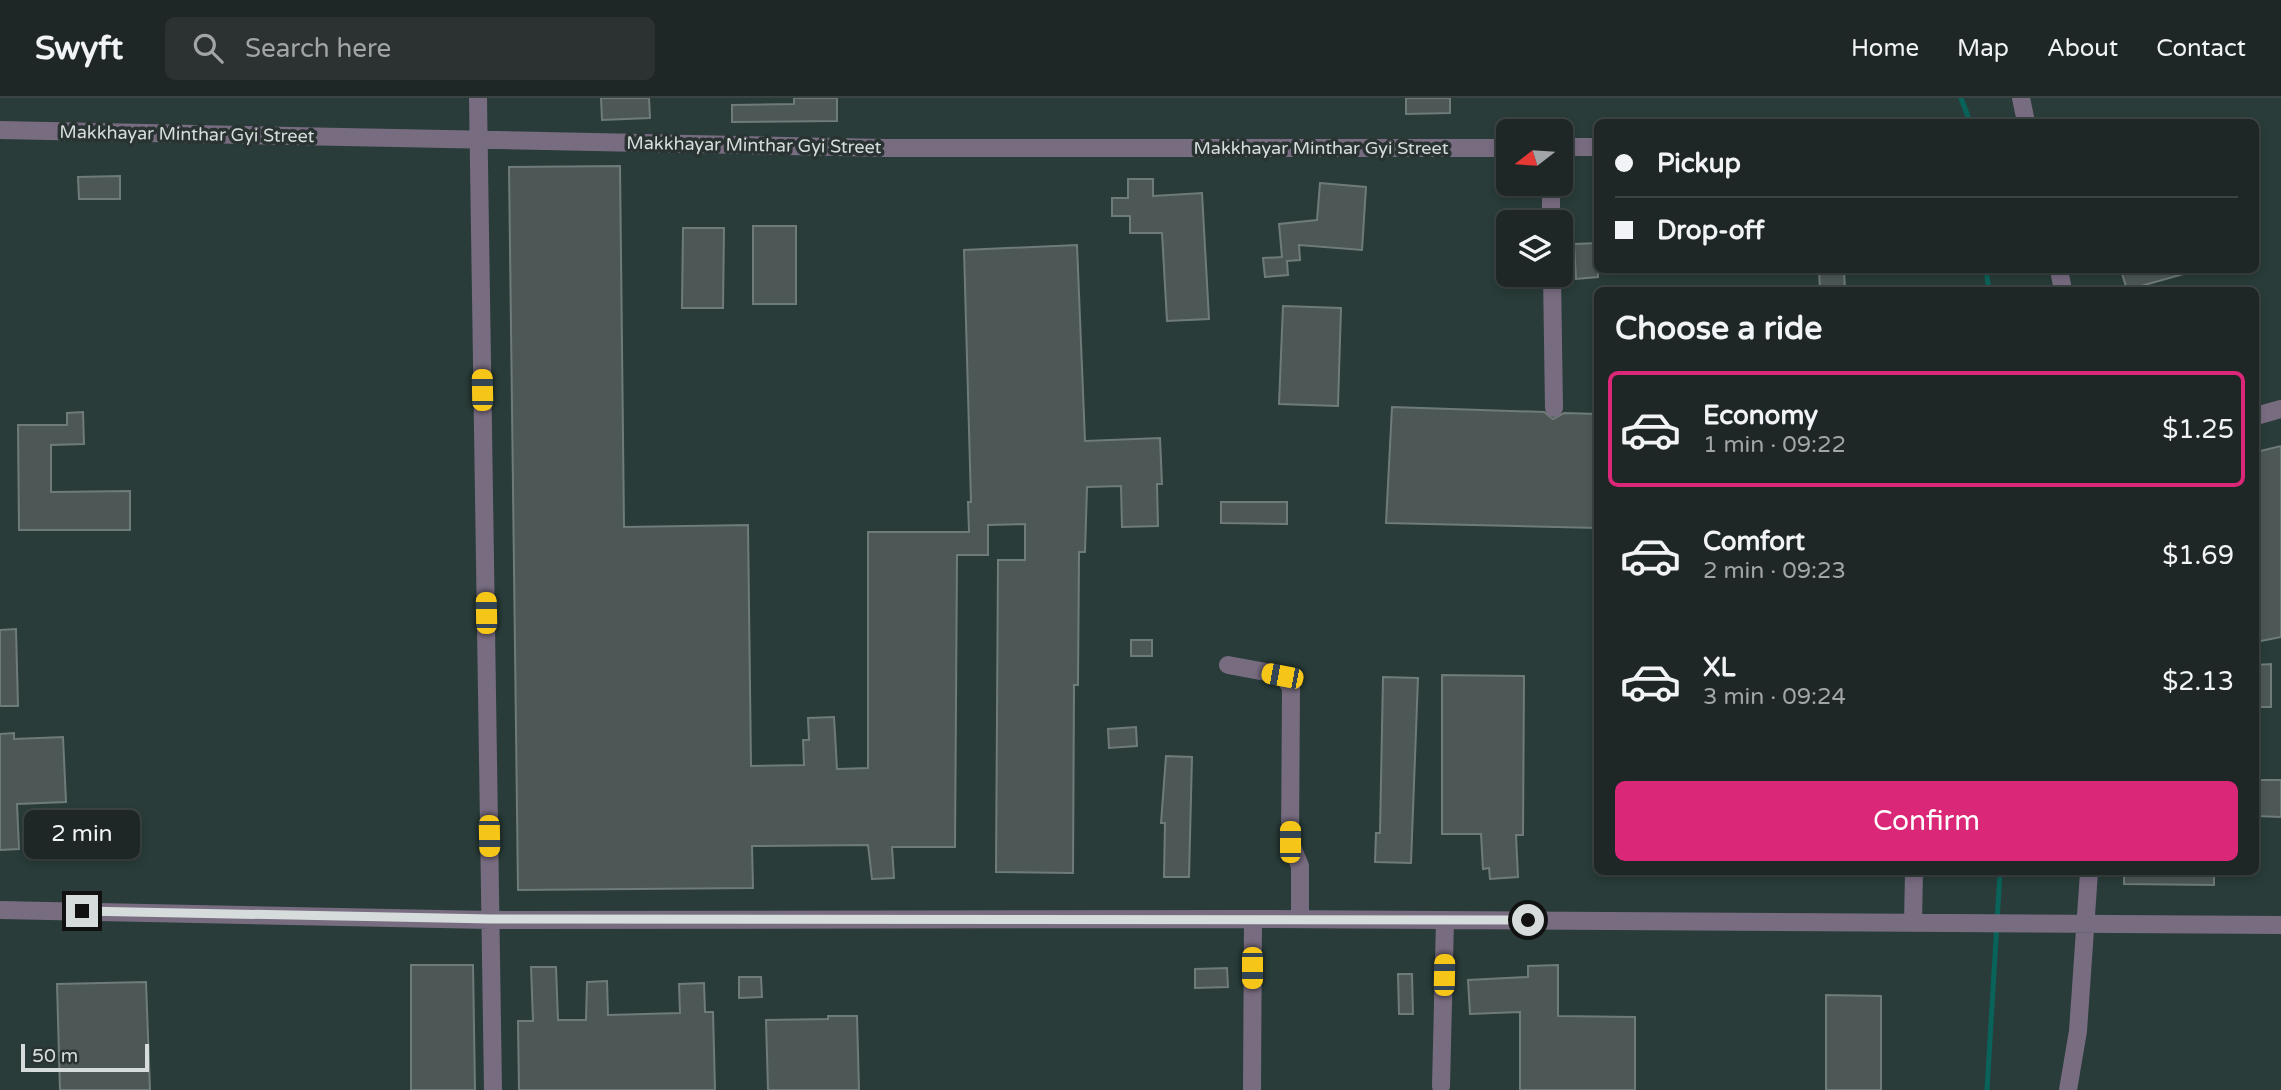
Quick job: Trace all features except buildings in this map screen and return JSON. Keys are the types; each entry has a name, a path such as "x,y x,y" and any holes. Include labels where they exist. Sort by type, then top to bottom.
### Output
{"street":[{"path":"478,98 493,1090"},
{"path":"2021,98 2025,119"},
{"name":"Makkhayar Minthar Gyi Street","path":"0,130 886,148 1496,148"},
{"path":"1573,148 1594,147"},
{"path":"1552,287 1554,408"},
{"path":"2259,415 2281,410"},
{"path":"1228,665 1282,676 1291,687 1290,842 1300,866 1300,919"},
{"path":"1913,923 1914,875"},
{"path":"2068,1090 2078,1031 2088,924 2089,875"},
{"path":"0,910 491,919 1300,919 2281,925"},
{"path":"1252,1090 1253,919"},
{"path":"1441,1086 1445,920"}],"shaded area":[{"path":"0,98 2281,98 2281,1090 0,1090"}],"waterway":[{"path":"1961,98 1969,119"},
{"path":"1986,273 1989,287"},
{"path":"1987,1090 2000,875"}],"route":[{"path":"82,911 491,919 1528,920"}]}
